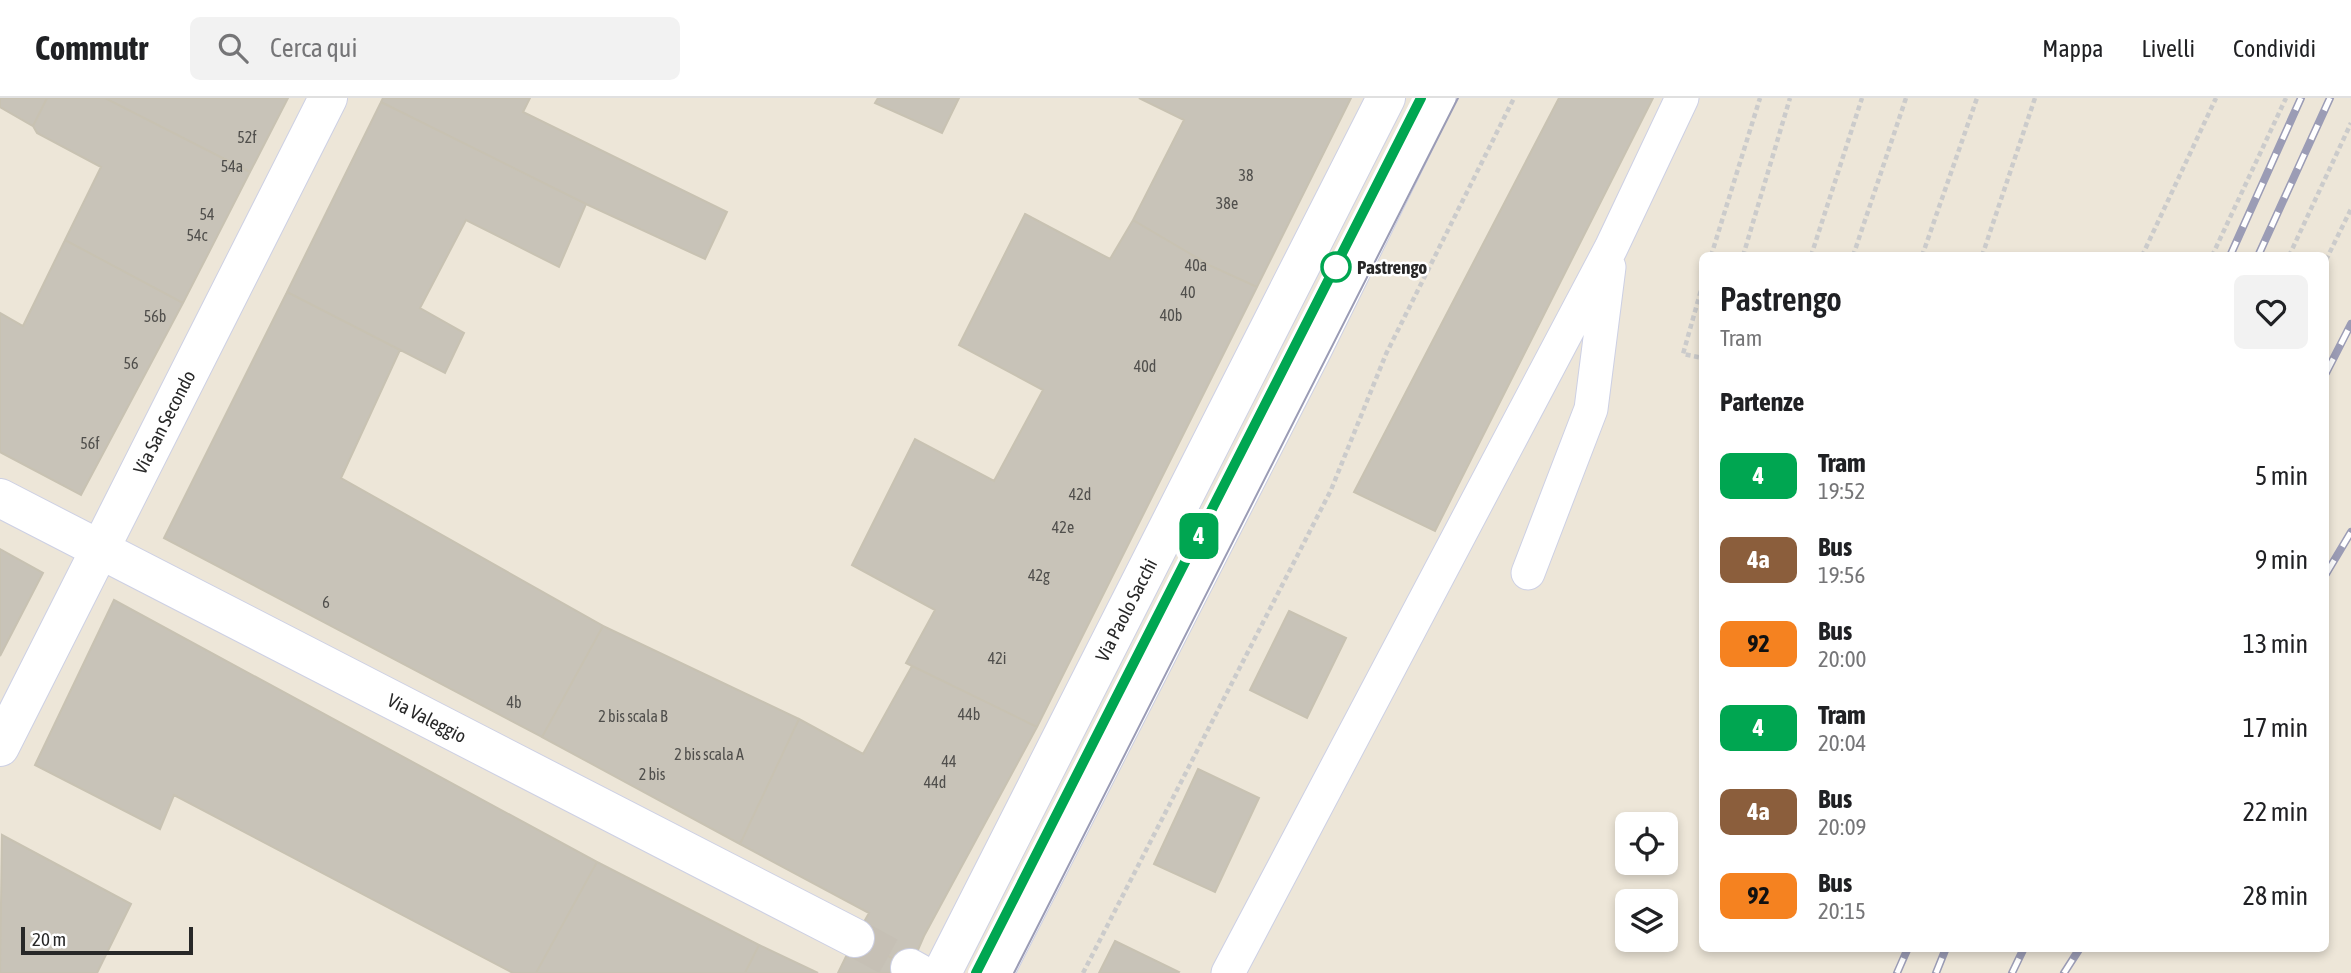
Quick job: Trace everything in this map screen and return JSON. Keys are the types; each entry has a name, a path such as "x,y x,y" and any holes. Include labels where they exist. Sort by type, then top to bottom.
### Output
{"street":[{"name":"Via San Secondo","path":"0,747 328,98"},
{"name":"Via Paolo Sacchi","path":"924,971 1386,98"},
{"name":"Via Valeggio","path":"0,498 855,938"}],"lane":[{"path":"997,973 1316,348 1439,98"},
{"path":"1228,973 1611,248 1682,98"},
{"path":"1528,573 1591,409 1611,248"}],"path":[{"path":"1083,973 1331,490 1386,354 1514,98"},
{"path":"1712,252 1760,98"},
{"path":"1744,252 1790,98"},
{"path":"1812,252 1862,98"},
{"path":"1854,252 1906,98"},
{"path":"1923,252 1977,98"},
{"path":"1983,252 2035,98"},
{"path":"2145,252 2216,98"},
{"path":"2214,252 2286,98"},
{"path":"2291,252 2351,123"},
{"path":"2329,254 2351,209"},
{"path":"1699,297 1683,354 1699,357"}],"building":[{"path":"0,98 47,98 33,126 0,107"},
{"path":"47,98 105,98 250,172 183,303 65,240 101,167 37,133 33,126"},
{"path":"105,98 288,98 250,172"},
{"path":"383,98 530,98 523,112 727,212 705,259 586,204 381,102"},
{"path":"878,98 959,98 942,133 875,103"},
{"path":"1139,98 1351,98 1257,287 1211,266 1133,220 1184,120"},
{"path":"1559,98 1653,98 1435,531 1354,492"},
{"path":"381,102 586,204 559,267 466,220 420,308 464,333 445,373 287,292"},
{"path":"1025,214 1110,259 1133,220 1211,266 1257,287 1037,727 906,663 935,610 852,565 915,439 994,481 1043,390 959,345"},
{"path":"65,240 183,303 81,495 0,452 0,313 23,326"},
{"path":"287,292 400,350 341,478 603,626 542,737 164,538"},
{"path":"0,549 43,573 0,656"},
{"path":"114,600 597,862 536,973 513,973 174,795 160,829 35,765"},
{"path":"1289,611 1346,638 1307,718 1250,690"},
{"path":"603,626 799,719 740,844 542,737"},
{"path":"912,666 1037,727 924,936 910,968 855,938 869,913 740,844 799,719 863,754"},
{"path":"1198,769 1259,798 1215,892 1154,864"},
{"path":"2,835 131,904 97,973 0,973"},
{"path":"597,862 759,945 745,973 536,973"},
{"path":"855,938 910,968 908,973 838,973"},
{"path":"1115,941 1179,972 1099,973"},
{"path":"759,945 818,973 745,973"}],"tunnel":[{"path":"855,938 910,968"}],"tram line":[{"path":"976,973 1421,98"},
{"name":"4","path":"976,973 1421,98"},
{"path":"1014,973 1458,98"}],"railway":[{"path":"2232,252 2301,98"},
{"path":"2260,252 2330,98"},
{"path":"2329,367 2351,324"},
{"path":"2329,569 2351,532"},
{"path":"1897,973 1906,952"},
{"path":"1936,973 1944,952"},
{"path":"2012,973 2022,952"},
{"path":"2064,973 2077,952"}],"place":[{"name":"Pastrengo","path":"1336,267"}]}
